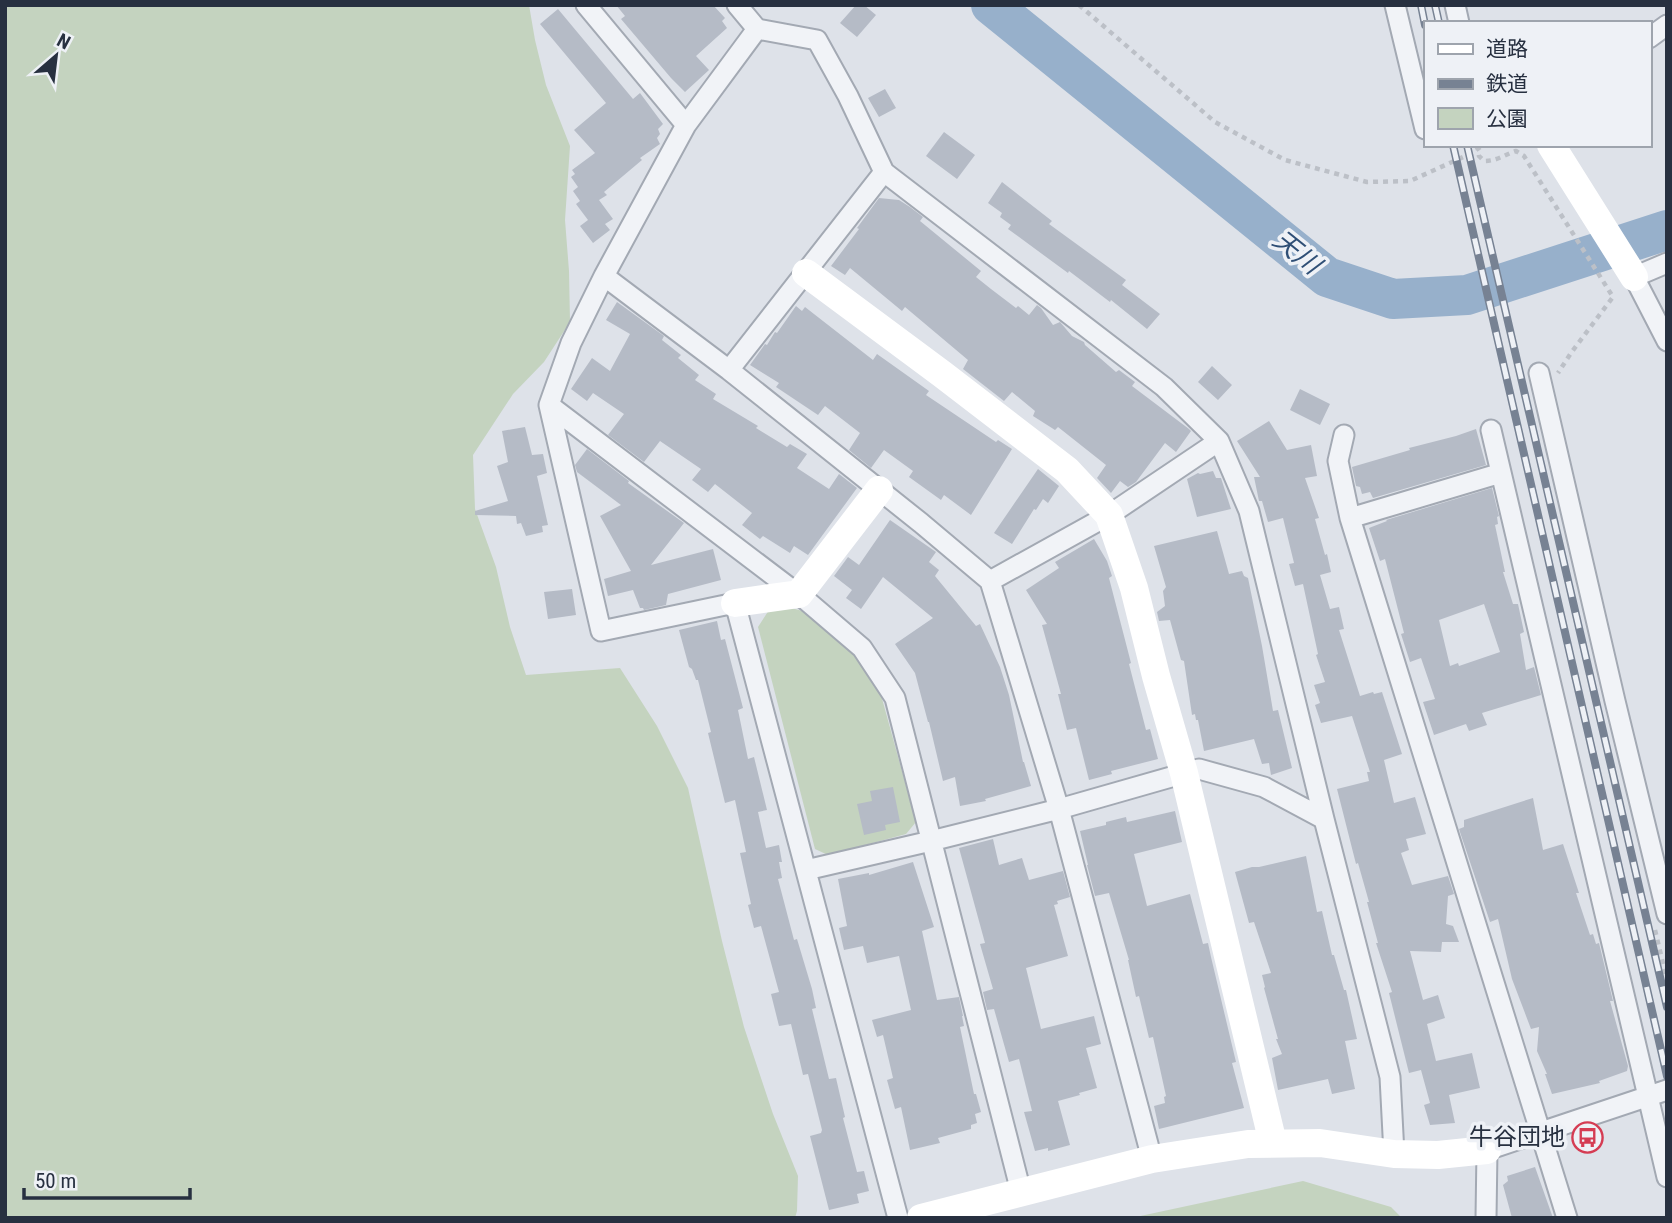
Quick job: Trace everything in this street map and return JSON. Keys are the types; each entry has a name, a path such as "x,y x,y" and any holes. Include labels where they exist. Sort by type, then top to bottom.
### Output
{"street":[{"path":"586,5 686,125"},
{"path":"737,5 757,29 817,40 848,96 884,172 1164,387 1219,441 1249,511 1390,1077 1394,1154"},
{"path":"1395,5 1424,125"},
{"path":"1651,37 1667,25"},
{"path":"757,29 686,125 604,276 571,344 549,405 601,631 735,603 799,594 879,490"},
{"path":"1552,147 1631,273 1667,341"},
{"path":"729,370 884,172"},
{"path":"1631,273 1667,263"},
{"path":"806,273 1067,470 1109,515 1134,588 1184,772 1273,1143"},
{"path":"604,276 729,370 989,581 1059,809 1152,1159"},
{"path":"1539,373 1667,914"},
{"path":"549,405 799,594 862,648 895,698 1021,1192"},
{"path":"1491,430 1667,1177"},
{"path":"1344,435 1338,461 1350,518 1567,1218"},
{"path":"989,581 1109,515 1219,441"},
{"path":"1350,518 1502,473"},
{"path":"735,603 898,1218"},
{"path":"806,870 1059,809 1199,769 1264,787 1324,819"},
{"path":"921,1218 1152,1159 1248,1144 1320,1143 1394,1154 1438,1155 1487,1150 1667,1090"},
{"path":"1486,1218 1487,1150"}],"path":[{"path":"1079,5 1215,122 1285,160 1367,182 1410,181 1472,153 1478,147"},
{"path":"1479,147 1479,156 1484,161 1494,161 1516,151 1519,147"},
{"path":"1516,151 1524,156 1607,288"}],"green space":[{"path":"5,5 529,5 546,85 570,146 565,220 570,322 544,362 513,394 473,455 475,509 496,567 510,627 526,675 620,668 657,726 688,788 744,1027 773,1114 798,1176 795,1218 5,1218"},
{"path":"788,607 813,614 859,658 881,695 916,822 906,834 828,855 815,849 758,627 769,610"},
{"path":"1303,1181 1391,1207 1402,1218 1131,1218"}],"building":[{"path":"616,5 713,5 725,18 722,21 727,28 696,56 709,70 685,92 621,19 625,16"},
{"path":"856,5 864,5 876,15 857,37 840,23"},
{"path":"558,9 633,99 640,93 663,124 658,129 660,134 657,138 660,144 640,158 642,160 604,192 607,195 599,200 613,219 605,224 610,230 593,243 580,226 588,220 576,204 580,201 573,191 578,187 571,177 575,174 572,170 595,153 574,130 606,103 540,24"},
{"path":"885,89 896,108 879,117 868,98"},
{"path":"944,132 975,155 957,179 926,156"},
{"path":"1002,182 1052,221 1049,224 1126,280 1122,285 1160,314 1147,329 1111,300 1110,302 1008,229 1011,225 1000,217 1002,213 988,203"},
{"path":"879,198 899,200 910,207 923,217 920,221 981,271 976,277 991,289 1029,315 1037,305 1053,325 1060,322 1072,336 1084,342 1116,372 1119,370 1135,382 1132,386 1191,431 1176,452 1165,443 1136,482 1128,487 1120,481 1111,493 1097,478 1106,465 1058,427 1055,430 1033,416 1035,411 1012,392 1004,401 963,369 968,360 905,307 902,311 850,268 845,275 831,266"},
{"path":"617,302 664,336 662,340 681,355 678,358 699,375 695,380 716,394 713,399 787,447 790,444 807,454 797,468 829,489 839,474 857,488 808,555 794,546 790,553 763,536 760,539 742,525 752,513 715,484 708,492 692,480 701,469 660,441 644,462 608,435 624,414 593,393 587,401 571,389 592,358 610,371 630,334 606,320"},
{"path":"796,306 802,311 805,307 873,360 877,354 929,391 926,395 996,442 998,440 1012,449 971,515 944,495 941,500 909,477 913,471 884,450 871,468 849,450 860,433 825,406 818,415 776,387 779,383 750,365"},
{"path":"1212,366 1232,385 1218,400 1198,382"},
{"path":"1300,389 1330,404 1320,425 1290,410"},
{"path":"1269,421 1287,450 1311,445 1317,476 1305,478 1319,518 1315,519 1331,572 1320,575 1330,609 1339,607 1344,629 1339,630 1360,696 1382,692 1402,754 1384,760 1394,803 1415,797 1426,834 1406,839 1409,850 1401,853 1412,885 1448,876 1454,894 1448,896 1446,924 1453,926 1459,942 1442,942 1441,952 1410,951 1423,1000 1438,995 1445,1018 1427,1024 1436,1061 1472,1053 1480,1088 1449,1095 1455,1123 1430,1125 1424,1105 1430,1103 1421,1070 1409,1073 1389,993 1392,992 1376,943 1369,902 1358,863 1356,864 1337,789 1369,781 1367,772 1370,772 1352,716 1321,723 1315,705 1320,703 1314,685 1325,682 1316,655 1318,654 1303,584 1295,586 1289,564 1294,563 1283,518 1268,522 1262,501 1259,501 1254,477 1260,477 1237,441"},
{"path":"525,427 532,455 543,454 547,473 537,476 548,525 542,526 543,532 526,536 521,523 517,524 516,516 475,515 475,511 508,501 497,466 508,462 502,431"},
{"path":"1476,429 1486,465 1373,498 1370,492 1362,494 1360,487 1356,486 1352,467"},
{"path":"587,449 629,481 628,483 684,523 651,565 713,549 721,580 668,594 666,605 644,610 640,608 633,590 608,596 604,579 631,571 600,516 621,505 577,472 575,465"},
{"path":"1038,469 1059,486 1048,503 1043,499 1036,510 1034,509 1012,544 994,533"},
{"path":"1213,471 1216,478 1221,478 1231,509 1197,517 1187,479 1198,473"},
{"path":"1492,488 1499,516 1498,524 1495,525 1503,572 1513,604 1518,604 1524,632 1520,634 1526,670 1534,667 1541,695 1482,713 1487,725 1469,731 1466,724 1434,735 1423,702 1435,699 1421,658 1410,662 1401,634 1404,633 1385,559 1380,561 1369,528 1386,520","holes":["1484,604 1500,652 1459,666 1458,663 1450,666 1439,620"]},
{"path":"890,520 936,552 929,562 939,570 935,576 976,626 980,624 1000,667 1009,695 1023,762 1031,786 985,799 986,801 960,806 955,777 943,781 915,673 895,644 933,618 883,577 861,609 846,598 852,590 834,576 848,557 859,565"},
{"path":"1217,531 1229,574 1242,571 1248,578 1273,711 1278,710 1292,768 1271,775 1269,763 1262,764 1254,739 1204,751 1198,720 1195,714 1192,715 1184,661 1181,660 1170,620 1159,621 1157,612 1165,606 1163,591 1166,587 1154,546"},
{"path":"1094,539 1112,576 1109,578 1131,663 1129,664 1146,730 1150,729 1158,759 1111,771 1112,774 1089,780 1076,728 1067,730 1058,694 1061,694 1042,625 1047,624 1026,590 1059,568 1055,562"},
{"path":"572,589 576,615 548,619 544,592"},
{"path":"717,621 721,640 725,639 743,708 738,710 748,759 754,757 767,810 758,812 766,848 779,845 782,878 778,879 794,940 797,939 812,989 816,1008 812,1009 829,1079 836,1078 857,1172 864,1171 869,1191 857,1194 859,1203 829,1210 810,1136 821,1133 822,1130 808,1074 803,1075 791,1024 779,1026 771,994 779,992 761,926 754,928 748,905 751,904 740,853 746,852 735,800 725,803 698,680 689,667 679,630"},
{"path":"893,787 900,822 885,825 886,830 864,835 857,804 872,801 870,791"},
{"path":"1533,798 1543,850 1563,844 1590,935 1593,934 1596,944 1599,943 1613,1001 1610,1001 1628,1066 1627,1071 1599,1081 1600,1083 1552,1094 1537,1051 1539,1027 1531,1029 1512,979 1498,919 1490,922 1459,829 1464,827 1464,820"},
{"path":"1175,811 1182,842 1134,854 1147,906 1190,894 1203,944 1208,943 1236,1062 1232,1063 1244,1108 1159,1129 1154,1106 1165,1103 1166,1096 1153,1037 1149,1038 1139,996 1136,997 1129,960 1109,893 1095,896 1080,831 1126,817 1127,822"},
{"path":"993,839 999,865 1022,858 1029,880 1063,871 1070,897 1057,901 1058,904 1054,905 1068,956 1026,968 1041,1029 1094,1016 1101,1044 1086,1048 1097,1088 1058,1101 1070,1145 1048,1151 1048,1148 1035,1151 1024,1112 1032,1111 1019,1059 1009,1062 994,1009 987,1010 983,992 993,989 980,944 985,943 959,848"},
{"path":"1306,856 1317,912 1322,911 1332,955 1346,990 1357,1039 1345,1041 1355,1089 1332,1094 1328,1079 1278,1090 1272,1058 1282,1054 1276,1039 1262,975 1271,973 1254,922 1249,923 1235,872"},
{"path":"913,862 934,927 922,931 937,1000 959,997 964,1026 960,1027 974,1094 981,1112 975,1114 977,1123 971,1125 971,1129 938,1138 940,1143 910,1150 901,1107 895,1109 887,1080 893,1078 883,1035 877,1037 872,1020 911,1010 899,956 867,963 863,946 844,950 839,928 847,926 838,879 869,875"},
{"path":"1535,1167 1553,1218 1512,1218 1503,1185 1508,1181 1507,1176"}],"waterway":[{"name":"天川","path":"991,5 1327,277 1393,299 1467,295 1667,230"}],"railway":[{"path":"1421,5 1424,21"},
{"path":"1435,5 1439,21"},
{"path":"1453,147 1667,1076"},
{"path":"1467,147 1667,1007"}],"place":[{"name":"牛谷団地","path":"1588,1137"}]}
